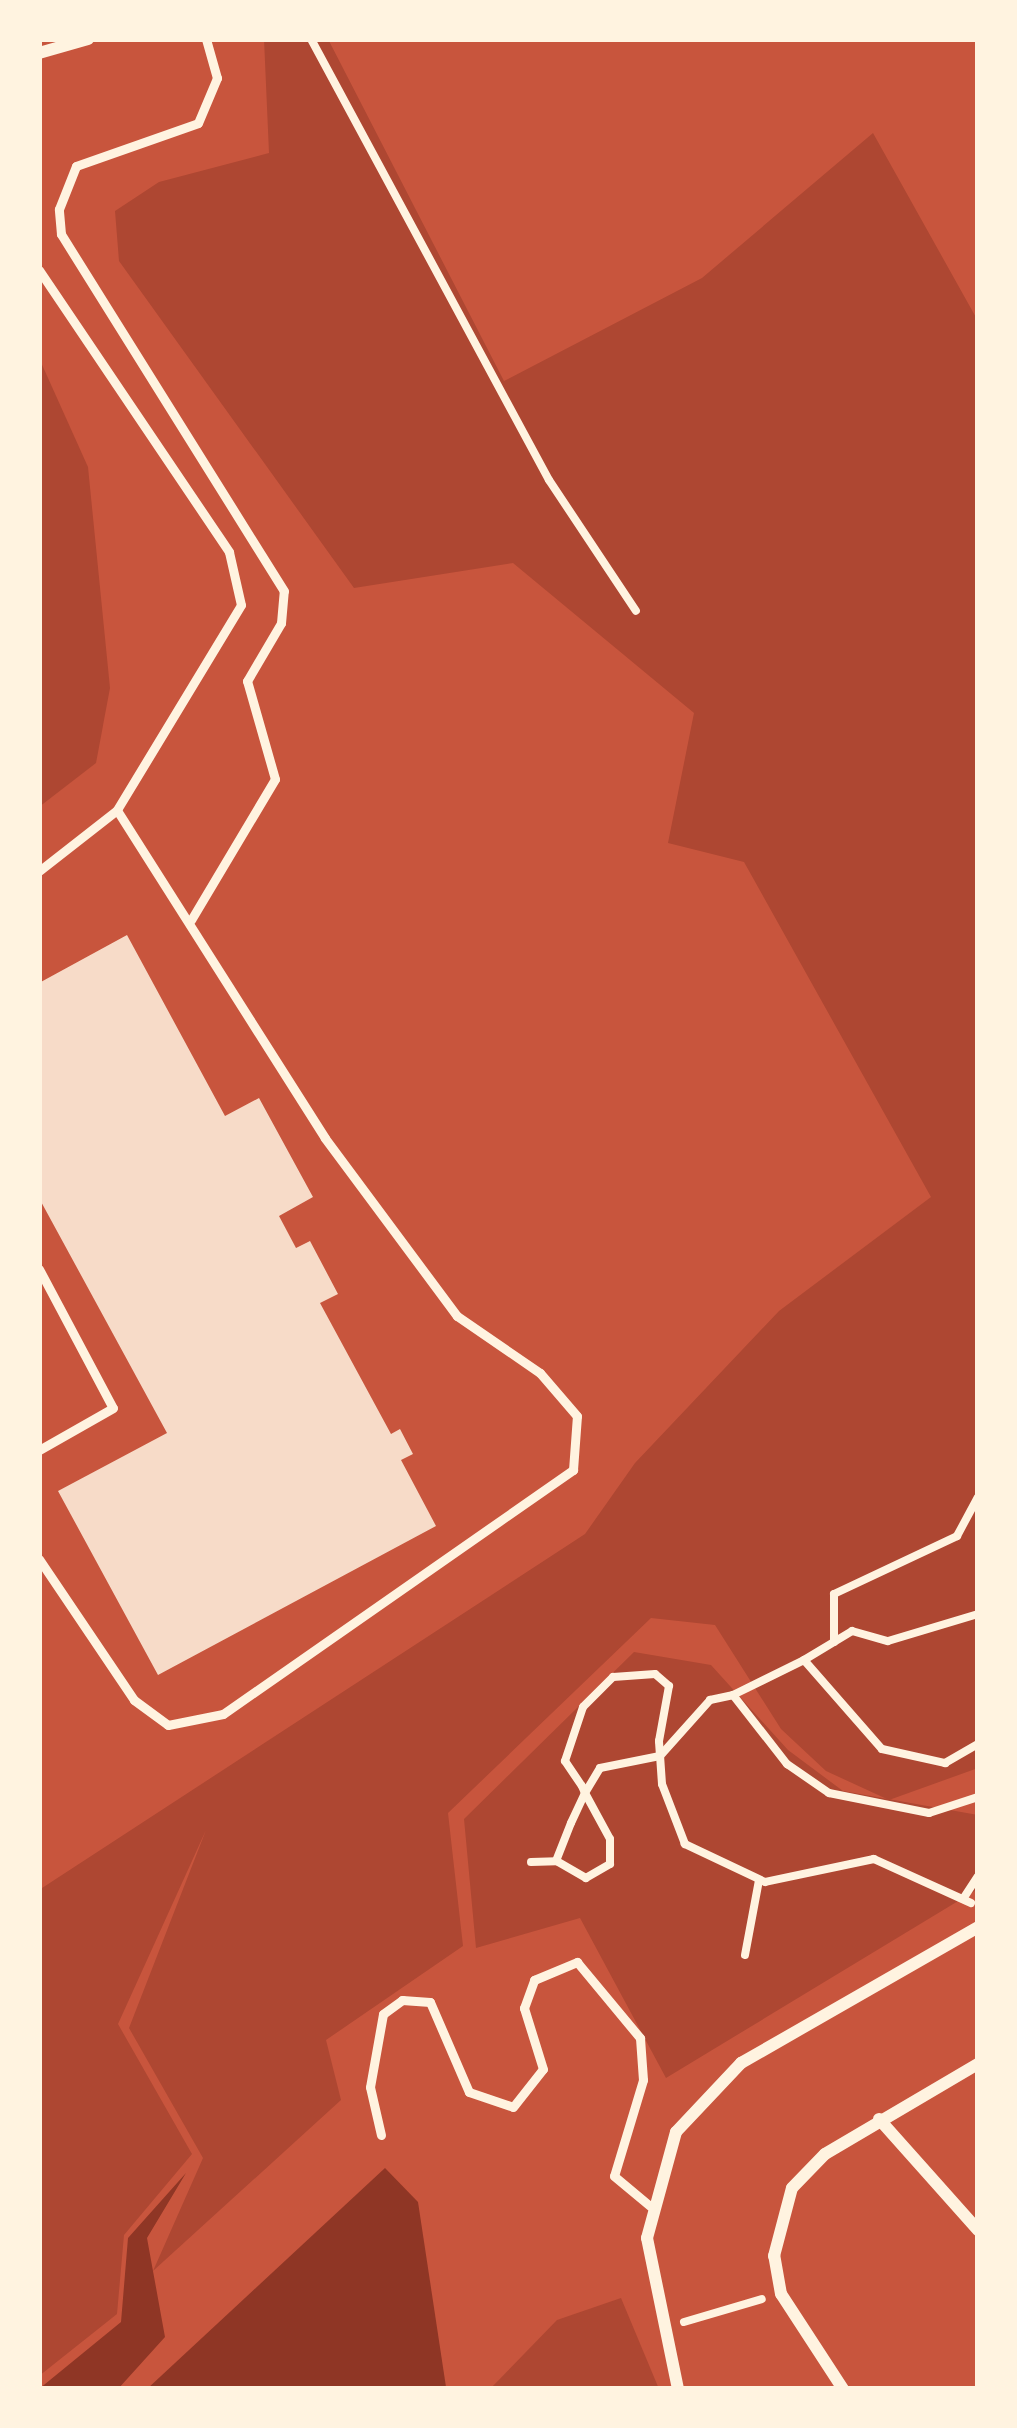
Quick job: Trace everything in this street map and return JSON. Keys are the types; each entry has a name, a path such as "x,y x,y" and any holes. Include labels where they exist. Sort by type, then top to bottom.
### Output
{"street":[{"path":"39,53 88,39"},
{"path":"678,2389 661,2329 650,2206 676,2132 725,2076 978,1928"},
{"path":"843,2389 781,2294 774,2256 792,2188 879,2120 978,2064"},
{"path":"879,2120 978,2230"}],"lane":[{"path":"191,920 275,779 247,682 280,623 284,591 61,234 59,209 76,166 198,123 217,78 206,39"},
{"path":"39,270 229,552 241,592 237,618 117,810 39,871"},
{"path":"39,1559 134,1700 168,1725 223,1714 573,1471 577,1416 540,1373 457,1316 325,1138 117,810"},
{"path":"39,1269 113,1408 39,1450"},
{"path":"381,2135 370,2087 382,2014 402,2000 430,2002 469,2092 513,2107 544,2068 524,2008 533,1980 577,1962 640,2038 643,2080 614,2176 650,2206"}],"path":[{"path":"311,39 549,480 636,611"},
{"path":"834,1642 834,1594 957,1537 978,1497"},
{"path":"556,1861 600,1768 660,1756 710,1700 733,1695 852,1631 888,1641 978,1614"},
{"path":"804,1660 882,1749 945,1763 978,1744"},
{"path":"531,1862 556,1861 586,1879 610,1864 585,1793 565,1761 583,1707 613,1677 655,1674 669,1686 660,1756 685,1844 759,1880 874,1858 963,1899 978,1876"},
{"path":"733,1695 787,1763 829,1793 929,1814 978,1797"},
{"path":"745,1955 759,1880"},
{"path":"661,2329 781,2294"}],"shaded area":[{"path":"264,39 328,39 504,381 702,278 873,133 978,321 978,1768 889,1800 826,1771 781,1729 715,1625 651,1618 448,1813 463,1946 326,2040 341,2100 153,2271 203,2158 129,2028 206,1830 118,2024 192,2154 124,2235 117,2314 39,2376 39,1890 585,1534 635,1463 779,1311 931,1197 744,862 668,843 694,713 513,563 354,588 119,261 115,211 159,182 269,153"},
{"path":"39,358 88,467 110,688 96,763 39,807"},
{"path":"634,1652 711,1665 788,1750 843,1791 978,1815 978,1889 666,2078 580,1918 476,1948 464,1819"},
{"path":"385,2168 418,2202 446,2387 147,2389"},
{"path":"186,2173 147,2238 165,2337 118,2389 39,2389 121,2322 128,2238"},
{"path":"621,2298 659,2389 490,2389 557,2320"}],"building":[{"path":"127,935 225,1116 259,1098 313,1197 279,1216 296,1248 310,1241 338,1294 320,1303 391,1434 400,1429 413,1454 401,1460 436,1526 158,1675 58,1491 167,1433 39,1198 39,983"}]}
